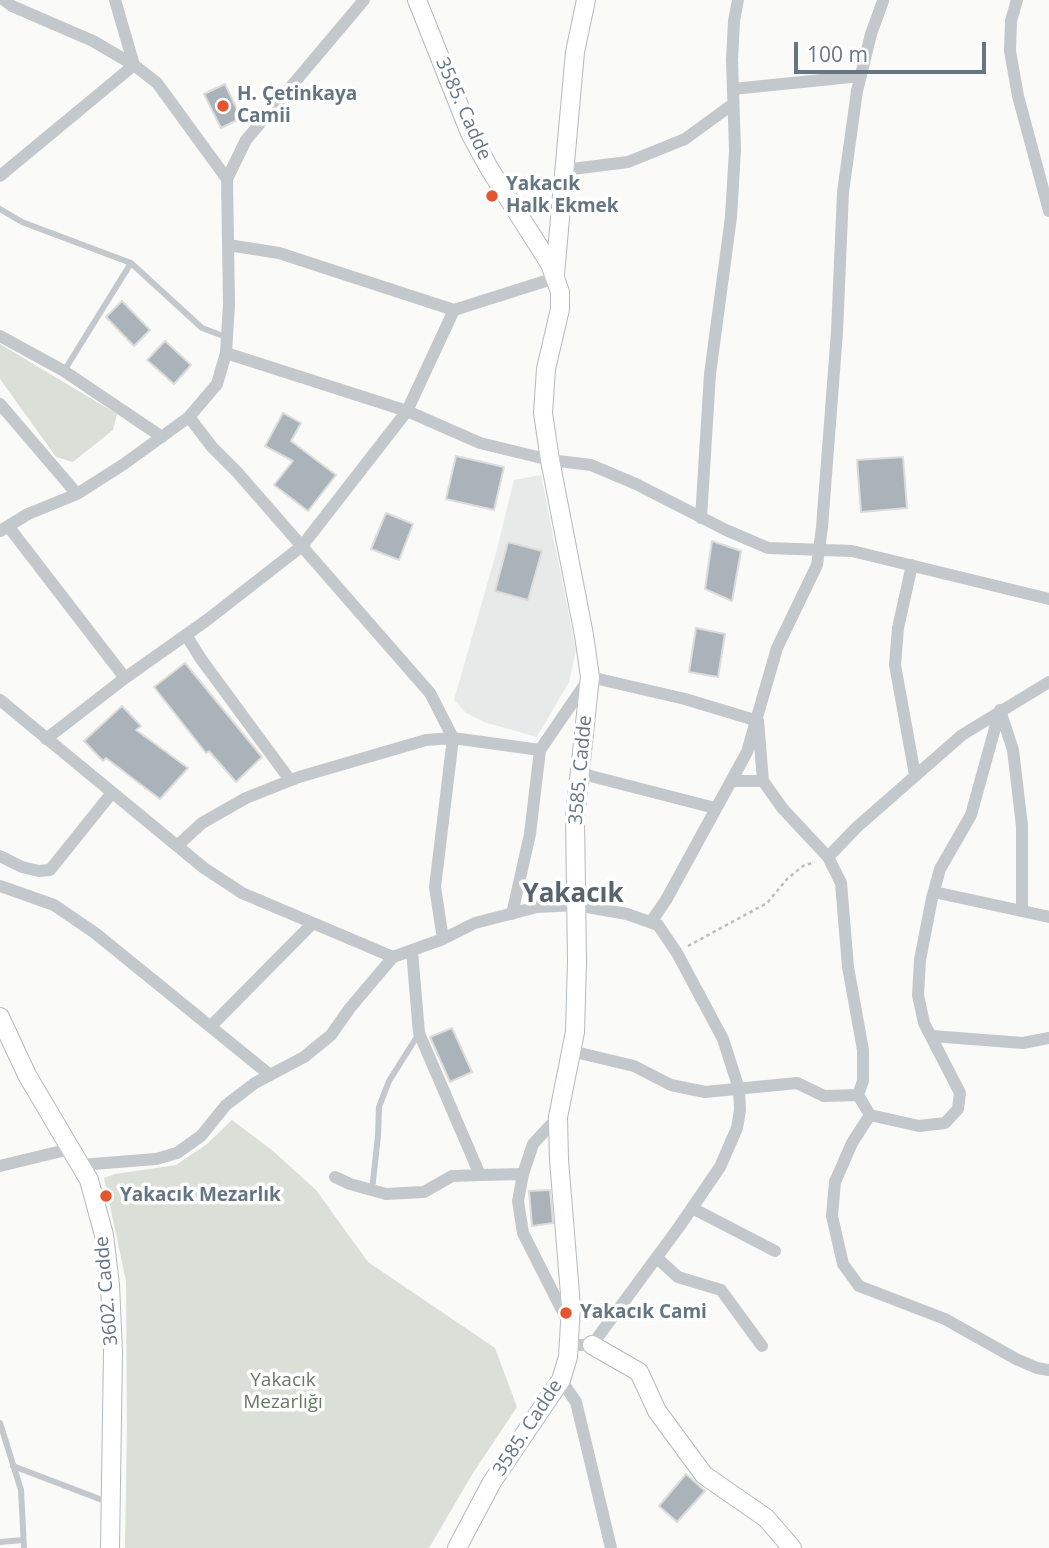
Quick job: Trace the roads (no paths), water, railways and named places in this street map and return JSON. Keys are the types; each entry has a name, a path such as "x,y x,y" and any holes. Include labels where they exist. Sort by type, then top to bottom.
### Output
{"main road":[{"name":"3585. Cadde","path":"417,0 470,132 550,264 560,292 560,309 543,390 550,460 590,677 575,817 577,993 571,1051 558,1117 570,1337 561,1380 492,1482 457,1548"},
{"path":"555,278 575,52 586,0"},
{"name":"3602. Cadde","path":"0,1017 27,1075 89,1180 96,1204 108,1263 113,1352 110,1548"},
{"path":"592,1345 639,1372 657,1411 704,1475 766,1518 792,1548"}],"street":[{"path":"4,0 93,41 134,65 157,83 227,179"},
{"path":"115,0 134,65"},
{"path":"125,678 4,529 28,514 77,494 162,437 189,417 217,384 226,353 227,338 227,179 246,140 364,0"},
{"path":"701,518 709,374 731,217 735,150 734,21 738,0"},
{"path":"651,922 666,900 747,752 777,648 817,565 837,332 843,192 861,76 884,0"},
{"path":"1017,0 1011,21 1010,51 1018,96 1049,211"},
{"path":"2,170 134,65"},
{"path":"733,89 861,76"},
{"path":"564,170 628,162 685,139 733,104"},
{"path":"228,245 279,253 454,310 555,278"},
{"path":"46,738 302,546 407,411 454,310"},
{"path":"0,337 64,371 162,437"},
{"path":"226,353 407,411 480,443 550,460 591,465 768,548 852,551 1049,599"},
{"path":"0,404 77,494"},
{"path":"189,417 212,447 237,472 430,693 453,738 435,887 443,939"},
{"path":"912,565 898,628 895,665 915,775"},
{"path":"186,635 290,780"},
{"path":"512,914 530,834 540,750 590,677 685,699 758,721"},
{"path":"828,857 857,827 962,735 1049,682"},
{"path":"0,700 111,794 204,868 242,893 393,957"},
{"path":"858,1095 870,1115 919,1126 945,1123 958,1110 960,1093 925,1023 918,995 920,960 940,869 971,815 1000,710"},
{"path":"1000,710 1013,750 1020,813 1022,911"},
{"path":"758,721 763,781 783,809 828,857 841,883 848,967 863,1050 863,1081 858,1095"},
{"path":"177,846 202,823 246,798 290,780 426,740 453,738 540,750"},
{"path":"579,773 715,808"},
{"path":"731,781 763,781"},
{"path":"0,856 22,867 39,871 50,870 111,794"},
{"path":"0,886 64,912 95,933 270,1075"},
{"path":"934,892 1049,917"},
{"path":"80,1165 156,1159 177,1153 201,1136 226,1105 270,1075 304,1057 331,1035 393,957 443,939 475,923 537,907 576,905 627,914 651,922 658,925 677,953 723,1039 739,1089 737,1128 720,1167 592,1345 570,1337 523,1233 518,1201 533,1144 558,1117"},
{"path":"211,1026 312,924"},
{"path":"412,951 419,1033 427,1057 468,1143 480,1175"},
{"path":"932,1036 1023,1042 1049,1038"},
{"path":"571,1051 634,1066 671,1084 705,1092 797,1083 824,1096 858,1095"},
{"path":"870,1115 852,1143 835,1182 832,1216 843,1264 859,1286 945,1319 1016,1359 1049,1370"},
{"path":"0,1166 70,1149"},
{"path":"335,1177 386,1194 424,1192 452,1176 523,1174"},
{"path":"692,1208 775,1251"},
{"path":"657,1258 678,1277 721,1290 762,1346"},
{"path":"561,1380 576,1402 611,1548"}],"lane":[{"path":"0,209 22,222 131,263 202,328 227,338"},
{"path":"64,371 131,263"},
{"path":"372,1190 379,1107 389,1081 419,1033"},
{"path":"0,1423 21,1490 24,1544 0,1542"},
{"path":"13,1466 111,1504"}],"place":[{"name":"H. Çetinkaya Camii","path":"223,106"},
{"name":"Yakacık Halk Ekmek","path":"492,196"},
{"name":"Yakacık Mezarlık","path":"106,1196"},
{"name":"Yakacık Cami","path":"566,1313"}],"district":[{"name":"Yakacık","path":"573,895"}],"park label":[{"name":"Yakacık Mezarlığı","path":"283,1392"}]}
